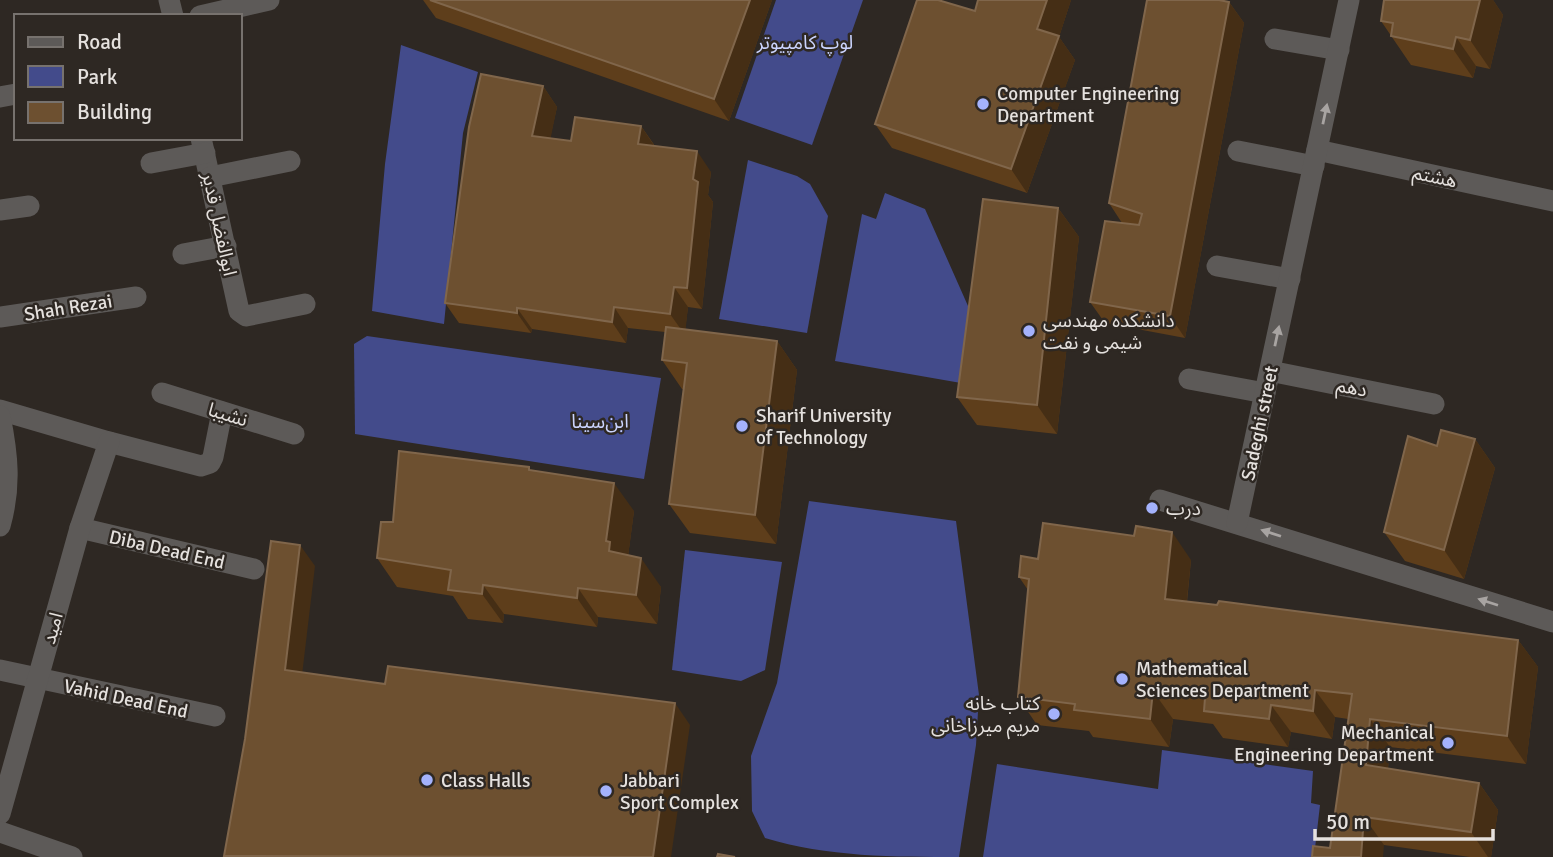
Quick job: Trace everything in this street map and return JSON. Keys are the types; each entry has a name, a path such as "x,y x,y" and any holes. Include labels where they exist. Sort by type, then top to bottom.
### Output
{"street":[{"path":"209,14 269,0"},
{"name":"Sadeghi street","path":"1237,523 1349,0"},
{"path":"1275,39 1339,50"},
{"path":"151,163 203,146"},
{"name":"ابوالفضل قدیر","path":"203,146 239,310 246,316 305,304"},
{"name":"هشتم","path":"1238,151 1316,158 1553,201"},
{"path":"210,177 290,161"},
{"path":"0,210 29,206"},
{"path":"183,254 226,246"},
{"path":"1217,266 1290,279"},
{"name":"Shah Rezai","path":"0,317 136,297"},
{"name":"دهم","path":"1270,371 1434,404"},
{"path":"1189,379 1265,393"},
{"name":"نشیبا","path":"162,393 293,434"},
{"path":"0,410 201,466 210,463 213,457 222,412"},
{"path":"0,416 8,473 7,500 0,526"},
{"name":"امید","path":"0,814 80,528 109,442"},
{"path":"1160,500 1553,622"},
{"name":"Diba Dead End","path":"80,528 254,569"},
{"name":"Vahid Dead End","path":"0,670 215,716"},
{"path":"0,832 72,857"}],"green space":[{"name":"لوپ کامپیوتر","path":"776,0 863,0 812,145 735,118"},
{"path":"401,45 478,72 463,133 444,324 372,311 385,164"},
{"path":"748,160 797,176 810,184 828,216 807,333 719,319"},
{"path":"885,193 925,209 972,315 961,383 835,361 862,214 876,219"},
{"name":"ابن‌سینا","path":"367,336 661,378 644,479 355,434 354,344"},
{"path":"809,501 956,521 979,695 976,745 959,857 861,855 788,844 765,838 752,811 751,756 777,683"},
{"path":"685,550 782,562 765,670 741,681 672,670"},
{"path":"1162,750 1313,771 1311,803 1320,805 1314,857 983,857 997,764 1158,789"}],"building":[{"path":"430,0 750,0 714,99"},
{"name":"Computer Engineering Department","path":"917,0 938,0 975,11 978,0 1047,0 1037,29 1059,36 1011,169 875,124"},
{"path":"1147,0 1229,2 1170,316 1090,302 1105,221 1139,225 1142,214 1109,203"},
{"path":"1384,0 1480,0 1470,40 1456,37 1453,49 1391,36 1393,23 1381,21"},
{"path":"481,74 543,86 532,136 571,141 575,117 641,126 638,144 697,151 693,179 698,182 687,288 674,287 670,314 614,307 612,322 517,308 517,313 445,303 469,127"},
{"name":"دانشکده مهندسی شیمی و نفت","path":"983,199 1058,208 1037,405 957,397"},
{"path":"666,327 777,341 755,515 669,504 687,363 662,360"},
{"path":"1441,430 1475,439 1444,550 1384,532 1408,436 1437,446"},
{"path":"399,451 529,467 529,470 614,483 606,541 610,542 609,551 641,558 636,595 578,588 577,598 483,585 482,594 448,590 451,570 377,558 381,522 393,522"},
{"path":"1043,523 1134,536 1136,526 1172,532 1165,599 1217,605 1219,601 1518,640 1507,736 1370,719 1366,765 1479,783 1471,832 1364,817 1361,857 1312,857 1313,846 1330,848 1352,694 1315,690 1313,711 1271,705 1269,719 1204,711 1205,698 1153,691 1150,719 1074,710 1075,704 1018,697 1029,579 1019,577 1021,556 1038,559"},
{"path":"271,541 300,545 285,670 385,684 388,666 675,703 653,857 224,856 245,739"}],"place":[{"name":"Computer Engineering Department","path":"983,104"},
{"name":"دانشکده مهندسی شیمی و نفت","path":"1029,331"},
{"name":"Sharif University of Technology","path":"742,426"},
{"name":"درب","path":"1152,508"},
{"name":"Mathematical Sciences Department","path":"1122,679"},
{"name":"کتاب خانه مریم میرزاخانی","path":"1054,714"},
{"name":"Mechanical Engineering Department","path":"1448,743"},
{"name":"Class Halls","path":"427,780"},
{"name":"Jabbari Sport Complex","path":"606,791"}]}
